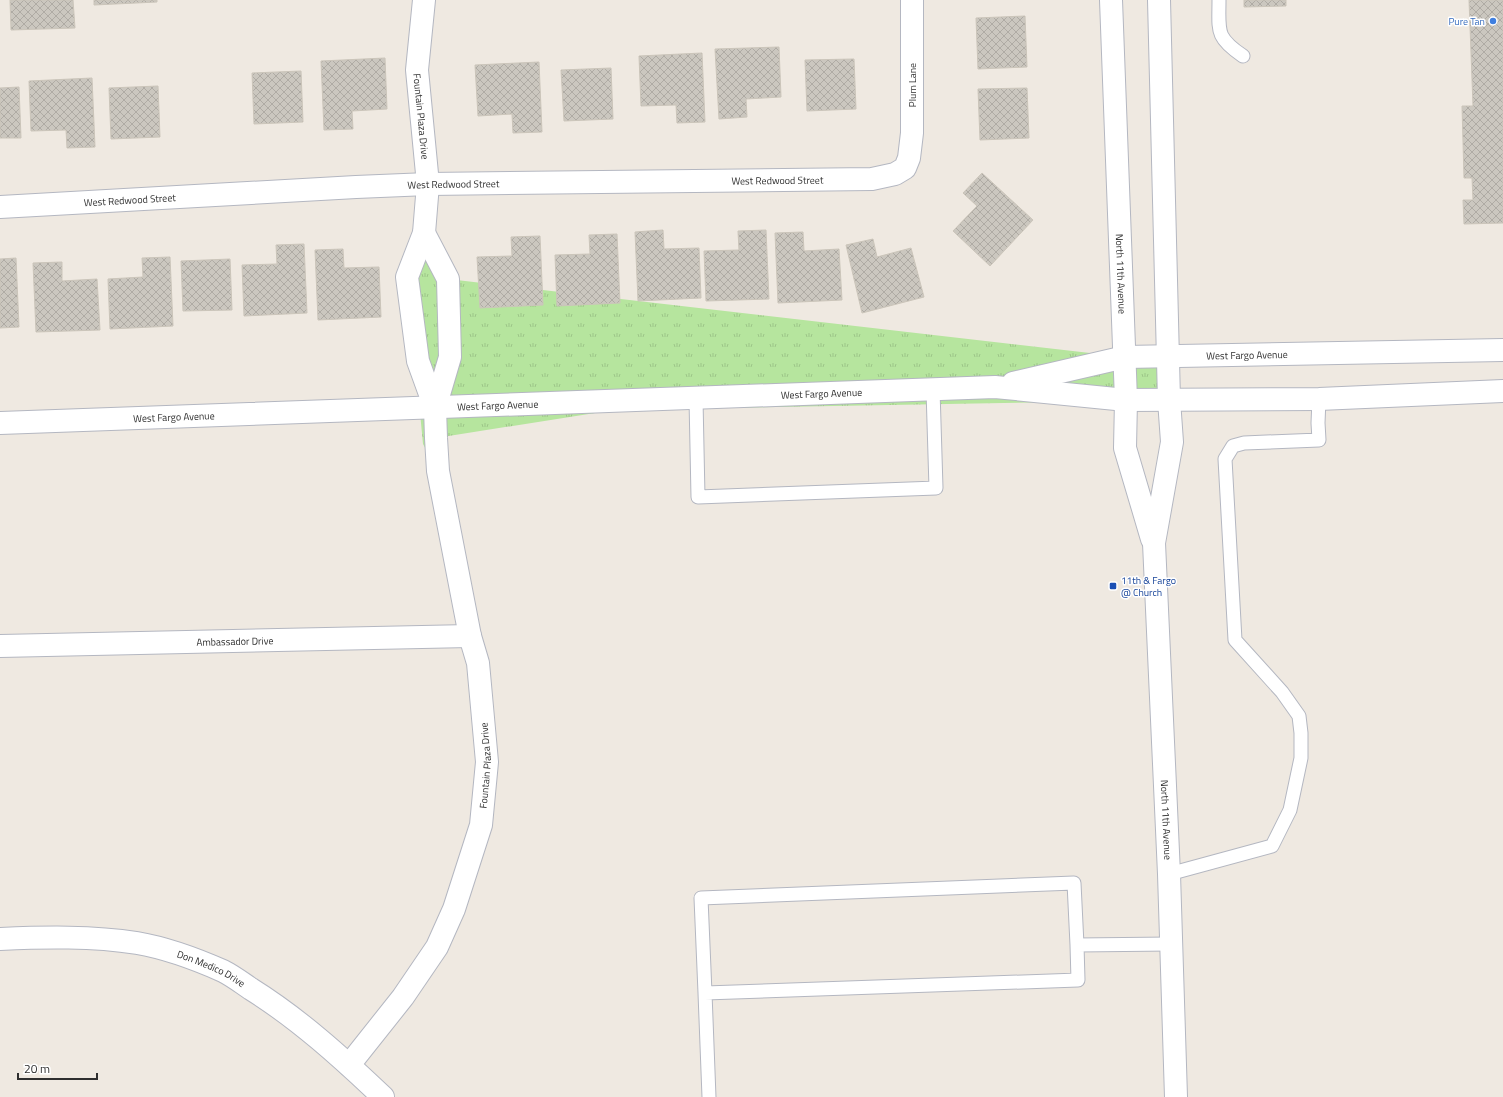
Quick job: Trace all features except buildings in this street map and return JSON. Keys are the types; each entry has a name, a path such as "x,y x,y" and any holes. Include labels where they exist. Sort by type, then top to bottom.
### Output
{"main road":[{"name":"Fountain Plaza Drive","path":"349,1065 403,997 437,947 454,909 481,825 487,762 478,663 470,636 438,472 435,408 418,361 407,277 424,233 428,184 417,70 424,0"},
{"name":"Plum Lane","path":"905,168 909,158 912,133 912,0"},
{"name":"North 11th Avenue","path":"1111,0 1125,357 1125,448 1154,544"},
{"name":"North 11th Avenue","path":"1159,0 1169,400 1172,442 1154,544 1169,874 1176,1097"},
{"name":"West Redwood Street","path":"0,207 356,186 872,179 895,174 905,168"},
{"name":"Fountain Plaza Drive","path":"424,233 448,278 450,357 435,408"},
{"name":"West Fargo Avenue","path":"995,387 1125,357 1503,350"},
{"name":"West Fargo Avenue","path":"0,424 995,387 1126,400 1320,399 1503,392"},
{"name":"Ambassador Drive","path":"0,646 470,636"},
{"name":"Don Medico Drive","path":"0,939 45,937 97,939 137,943 163,949 224,972 277,1005 349,1065 383,1097"}],"lane":[{"path":"1219,0 1219,26 1221,36 1230,47 1243,56"},
{"path":"696,399 698,497 936,488 933,390"},
{"path":"1169,874 1272,846 1290,810 1301,758 1299,716 1282,692 1235,640 1226,459 1233,446 1244,442 1319,440 1318,423 1320,399"},
{"path":"705,993 1078,980 1074,884 701,898 709,1097"},
{"path":"1077,945 1171,944"}],"green space":[{"path":"424,233 448,279 1125,357 1169,356 1169,400 614,410 436,438 438,471 423,444 407,277"}],"place":[{"name":"Pure Tan","path":"1493,21"},
{"name":"11th & Fargo @ Church","path":"1113,586"}]}
